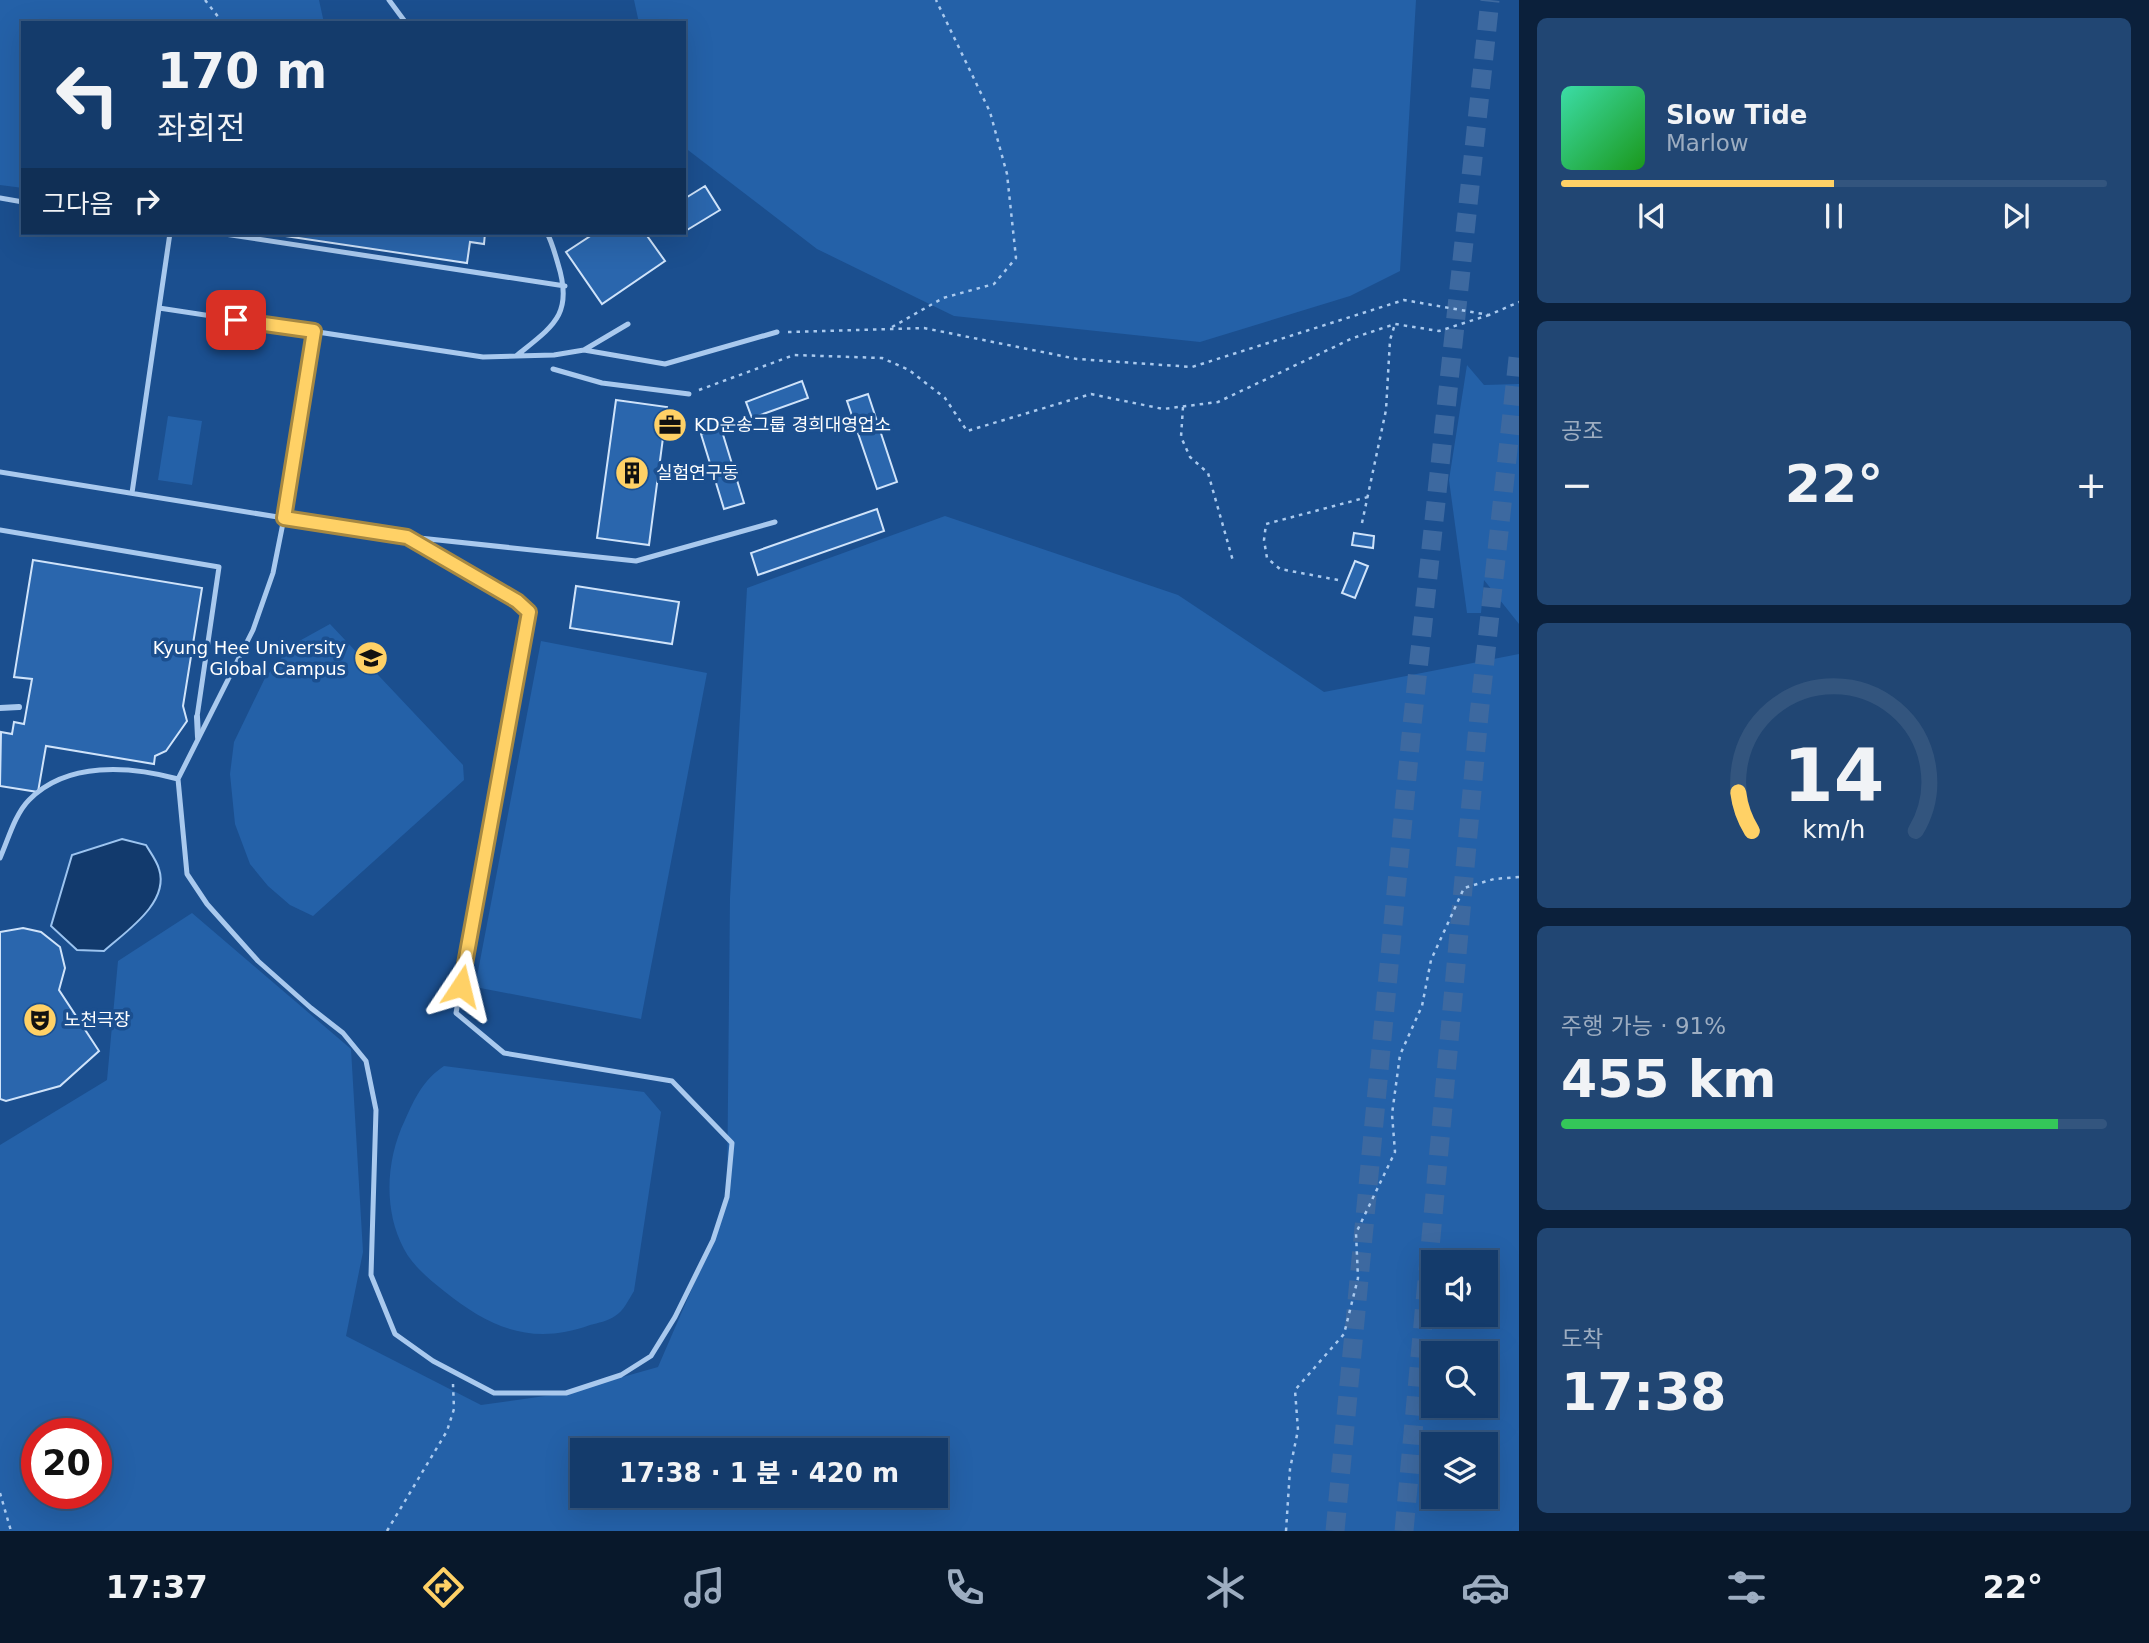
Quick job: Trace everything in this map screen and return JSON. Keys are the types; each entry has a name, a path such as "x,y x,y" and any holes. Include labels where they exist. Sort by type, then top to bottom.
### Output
{"street":[{"path":"0,708 19,707"},
{"path":"197,717 198,737"}],"lane":[{"path":"389,0 405,21"},
{"path":"0,198 21,202"},
{"path":"132,493 170,235"},
{"path":"231,235 565,286"},
{"path":"516,356 544,333 562,312 565,286 548,235"},
{"path":"159,308 483,357 554,355 584,350 665,364 777,332"},
{"path":"584,350 628,324"},
{"path":"314,331 273,573 253,630 178,779 187,874 207,904 258,961 343,1033 366,1061 376,1110 371,1275 395,1334 433,1362 494,1393 566,1393 621,1376 651,1356 676,1317 713,1240 727,1197 732,1143 672,1081 504,1053 456,1013 529,612 517,601 407,537"},
{"path":"553,369 602,383 689,394"},
{"path":"0,472 407,537 636,561 775,523"},
{"path":"0,530 219,567 197,717"},
{"path":"0,858 28,800 58,780 98,769 146,771 178,779"}],"path":[{"path":"205,0 221,21"},
{"path":"889,329 943,298 993,284 1016,258 1007,173 990,112 936,0"},
{"path":"777,332 924,328 1077,359 1192,367 1404,300 1489,315"},
{"path":"689,394 794,355 882,358 909,370 945,398 967,431 1091,394 1163,410 1218,402 1353,338 1395,324 1439,331 1519,302"},
{"path":"1362,523 1386,410 1390,340 1395,324"},
{"path":"1183,407 1181,437 1189,457 1208,473 1234,561"},
{"path":"1338,580 1280,569 1267,558 1264,540 1266,524 1367,497"},
{"path":"1286,1531 1290,1469 1298,1430 1295,1390 1344,1334 1358,1279 1356,1233 1395,1153 1392,1114 1401,1055 1422,1006 1432,960 1464,888 1494,879 1519,877"},
{"path":"387,1531 447,1431 454,1409 453,1371"},
{"path":"0,1493 11,1531"}],"shaded area":[{"path":"0,0 319,0 324,21 21,21 21,188 0,185"},
{"path":"634,0 1416,0 1400,271 1350,296 1200,342 954,316 817,249 686,149 686,21 639,21"},
{"path":"1467,365 1484,385 1519,384 1519,624 1484,580 1481,613 1467,613 1449,480"},
{"path":"168,416 202,421 192,485 158,480"},
{"path":"945,516 1178,595 1324,692 1519,654 1519,1531 0,1531 0,1145 107,1080 118,961 192,913 351,1049 363,1252 346,1336 481,1405 566,1393 658,1367 713,1240 727,1197 730,898 747,588"},
{"path":"330,624 463,765 464,780 313,916 290,905 268,886 250,864 235,824 230,774 234,742 265,678 292,645"},
{"path":"541,641 707,673 641,1019 475,987"},
{"path":"122,839 146,845 159,869 161,882 158,893 144,916 104,951 77,950 51,926 72,855"},
{"path":"444,1066 644,1092 661,1112 634,1291 618,1314 606,1321 569,1331 549,1334 512,1330 495,1324 461,1304 427,1277 407,1255 397,1234 390,1201 394,1151 416,1097 430,1077"}],"building":[{"path":"705,186 720,210 687,230 686,198"},
{"path":"278,235 485,235 484,244 470,242 467,263"},
{"path":"592,235 646,235 665,261 602,304 566,252"},
{"path":"802,381 808,398 752,418 746,402"},
{"path":"868,394 897,482 877,489 847,401"},
{"name":"실험연구동","path":"616,400 667,407 649,545 597,538"},
{"path":"721,428 744,503 724,509 701,434"},
{"path":"877,509 884,531 758,575 751,553"},
{"path":"1354,533 1374,536 1373,548 1352,545"},
{"path":"33,560 202,588 183,706 187,721 166,751 155,756 154,764 46,746 38,792 0,786 1,732 12,734 14,722 24,724 32,679 14,677"},
{"path":"1355,561 1368,566 1355,598 1342,593"},
{"path":"576,586 679,602 672,644 570,628"},
{"name":"노천극장","path":"23,928 41,932 60,947 65,968 59,990 99,1051 60,1086 6,1101 0,1099 0,932"}],"tunnel":[{"path":"1335,1531 1412,725 1490,0"},
{"path":"1404,1531 1479,715 1519,349"}],"place":[{"name":"KD운송그룹 경희대영업소","path":"670,425"},
{"name":"실험연구동","path":"632,473"},
{"name":"Kyung Hee University Global Campus","path":"371,658"},
{"name":"노천극장","path":"40,1020"}],"route":[{"path":"236,320 314,331 284,518 407,537 517,601 529,612 461,986"}]}
